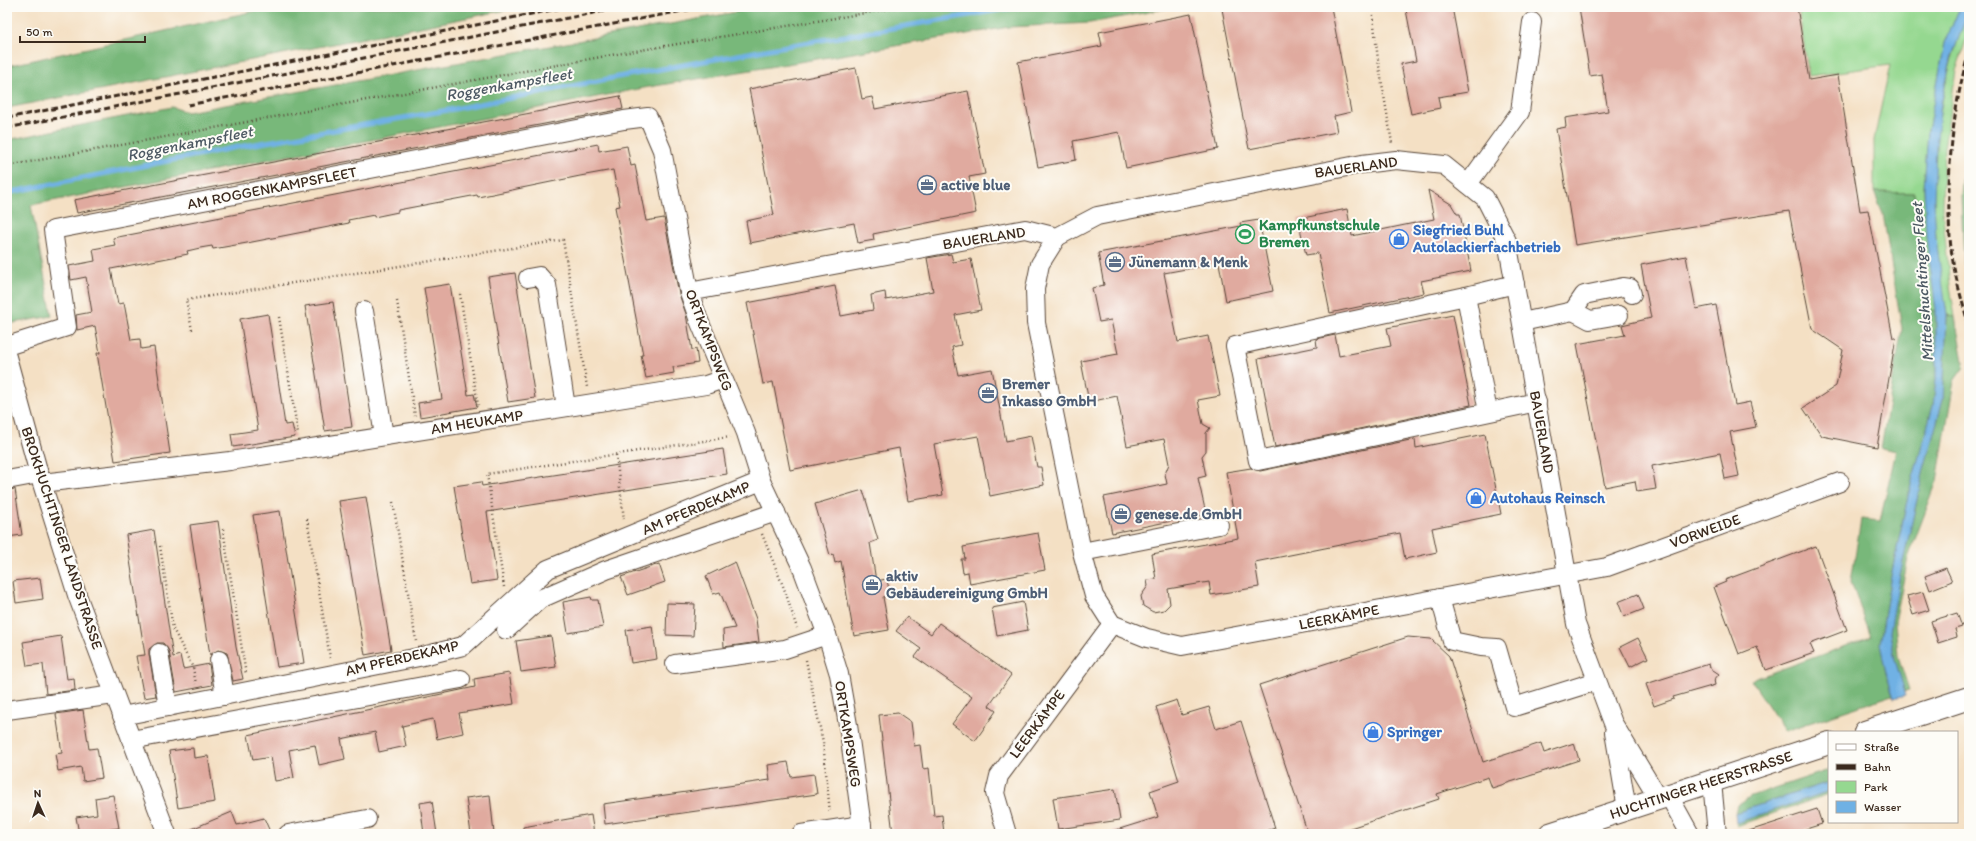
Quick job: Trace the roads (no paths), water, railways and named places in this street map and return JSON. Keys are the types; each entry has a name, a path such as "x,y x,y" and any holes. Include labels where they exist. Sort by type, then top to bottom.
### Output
{"main road":[{"path":"1868,731 1969,698"},
{"name":"HUCHTINGER HEERSTRASSE","path":"1550,834 1828,744"}],"street":[{"path":"1468,184 1520,112 1532,22"},
{"name":"ORTKAMPSWEG","path":"648,117 662,150 689,292 698,318 746,433 761,481 802,568 827,635 839,674 847,718 862,830"},
{"name":"AM ROGGENKAMPSFLEET","path":"7,346 67,327 53,230 624,120 648,117"},
{"name":"BAUERLAND","path":"689,292 1025,229 1057,237 1097,216 1362,164 1396,160 1444,165 1485,198 1507,241 1576,624 1613,723 1627,809"},
{"path":"1057,237 1040,264 1035,289 1036,323 1082,552 1094,596 1112,624"},
{"path":"528,278 539,276 546,285 566,407"},
{"path":"1515,284 1235,346 1258,461 1537,402"},
{"path":"1573,311 1584,295 1623,287 1630,288 1632,294"},
{"path":"1466,296 1488,412"},
{"path":"364,311 384,436"},
{"path":"1522,322 1573,311 1590,320 1619,316"},
{"name":"BROKHUCHTINGER LANDSTRASSE","path":"7,357 41,478 77,595 167,834"},
{"name":"AM HEUKAMP","path":"7,480 230,461 706,385 723,379"},
{"name":"AM PFERDEKAMP","path":"122,716 419,657 463,646 548,569 761,481"},
{"name":"VORWEIDE","path":"1568,574 1606,567 1840,482"},
{"path":"506,630 540,599 606,570 757,520 776,512"},
{"path":"1082,552 1219,525"},
{"name":"LEERKÄMPE","path":"1007,834 995,793 999,776 1112,624 1147,638 1182,646 1568,574"},
{"path":"1440,598 1452,641 1481,648 1497,648 1514,707 1597,681"},
{"path":"675,664 785,649 827,635"},
{"path":"159,653 168,707"},
{"path":"219,660 225,696"},
{"path":"131,740 461,679"},
{"path":"7,710 114,695"},
{"name":"BAUERLAND","path":"1613,723 1690,834"},
{"path":"1712,782 1717,834"},
{"path":"288,834 367,819"},
{"path":"801,834 832,829 862,830"}],"water":[{"path":"1960,7 1969,7 1969,10 1952,56 1941,104 1936,147 1934,200 1936,238 1947,315 1943,400 1924,469 1900,575 1890,632 1895,660 1906,695 1894,698 1886,673 1880,644 1890,581 1909,492 1933,406 1936,379 1936,311 1926,236 1924,188 1928,131 1945,43"},
{"path":"1828,782 1828,791 1736,823 1735,813"}],"waterway":[{"name":"Roggenkampsfleet","path":"7,193 238,147 454,109 623,76 792,45 1017,7"}],"railway":[{"path":"7,118 567,7"},
{"path":"7,128 624,7"},
{"path":"188,105 703,7"},
{"path":"1969,53 1963,74 1954,120 1949,192 1950,237 1953,260 1957,282 1969,326"}],"place":[{"name":"active blue","path":"927,185"},
{"name":"Kampfkunstschule Bremen","path":"1245,234"},
{"name":"Siegfried Buhl Autolackierfachbetrieb","path":"1399,239"},
{"name":"Jünemann & Menk","path":"1115,262"},
{"name":"Bremer Inkasso GmbH","path":"988,393"},
{"name":"Autohaus Reinsch","path":"1476,498"},
{"name":"genese.de GmbH","path":"1121,514"},
{"name":"aktiv Gebäudereinigung GmbH","path":"872,585"},
{"name":"Springer","path":"1373,732"}],"water label":[{"name":"Mittelshuchtinger Fleet","path":"1922,282"}]}
